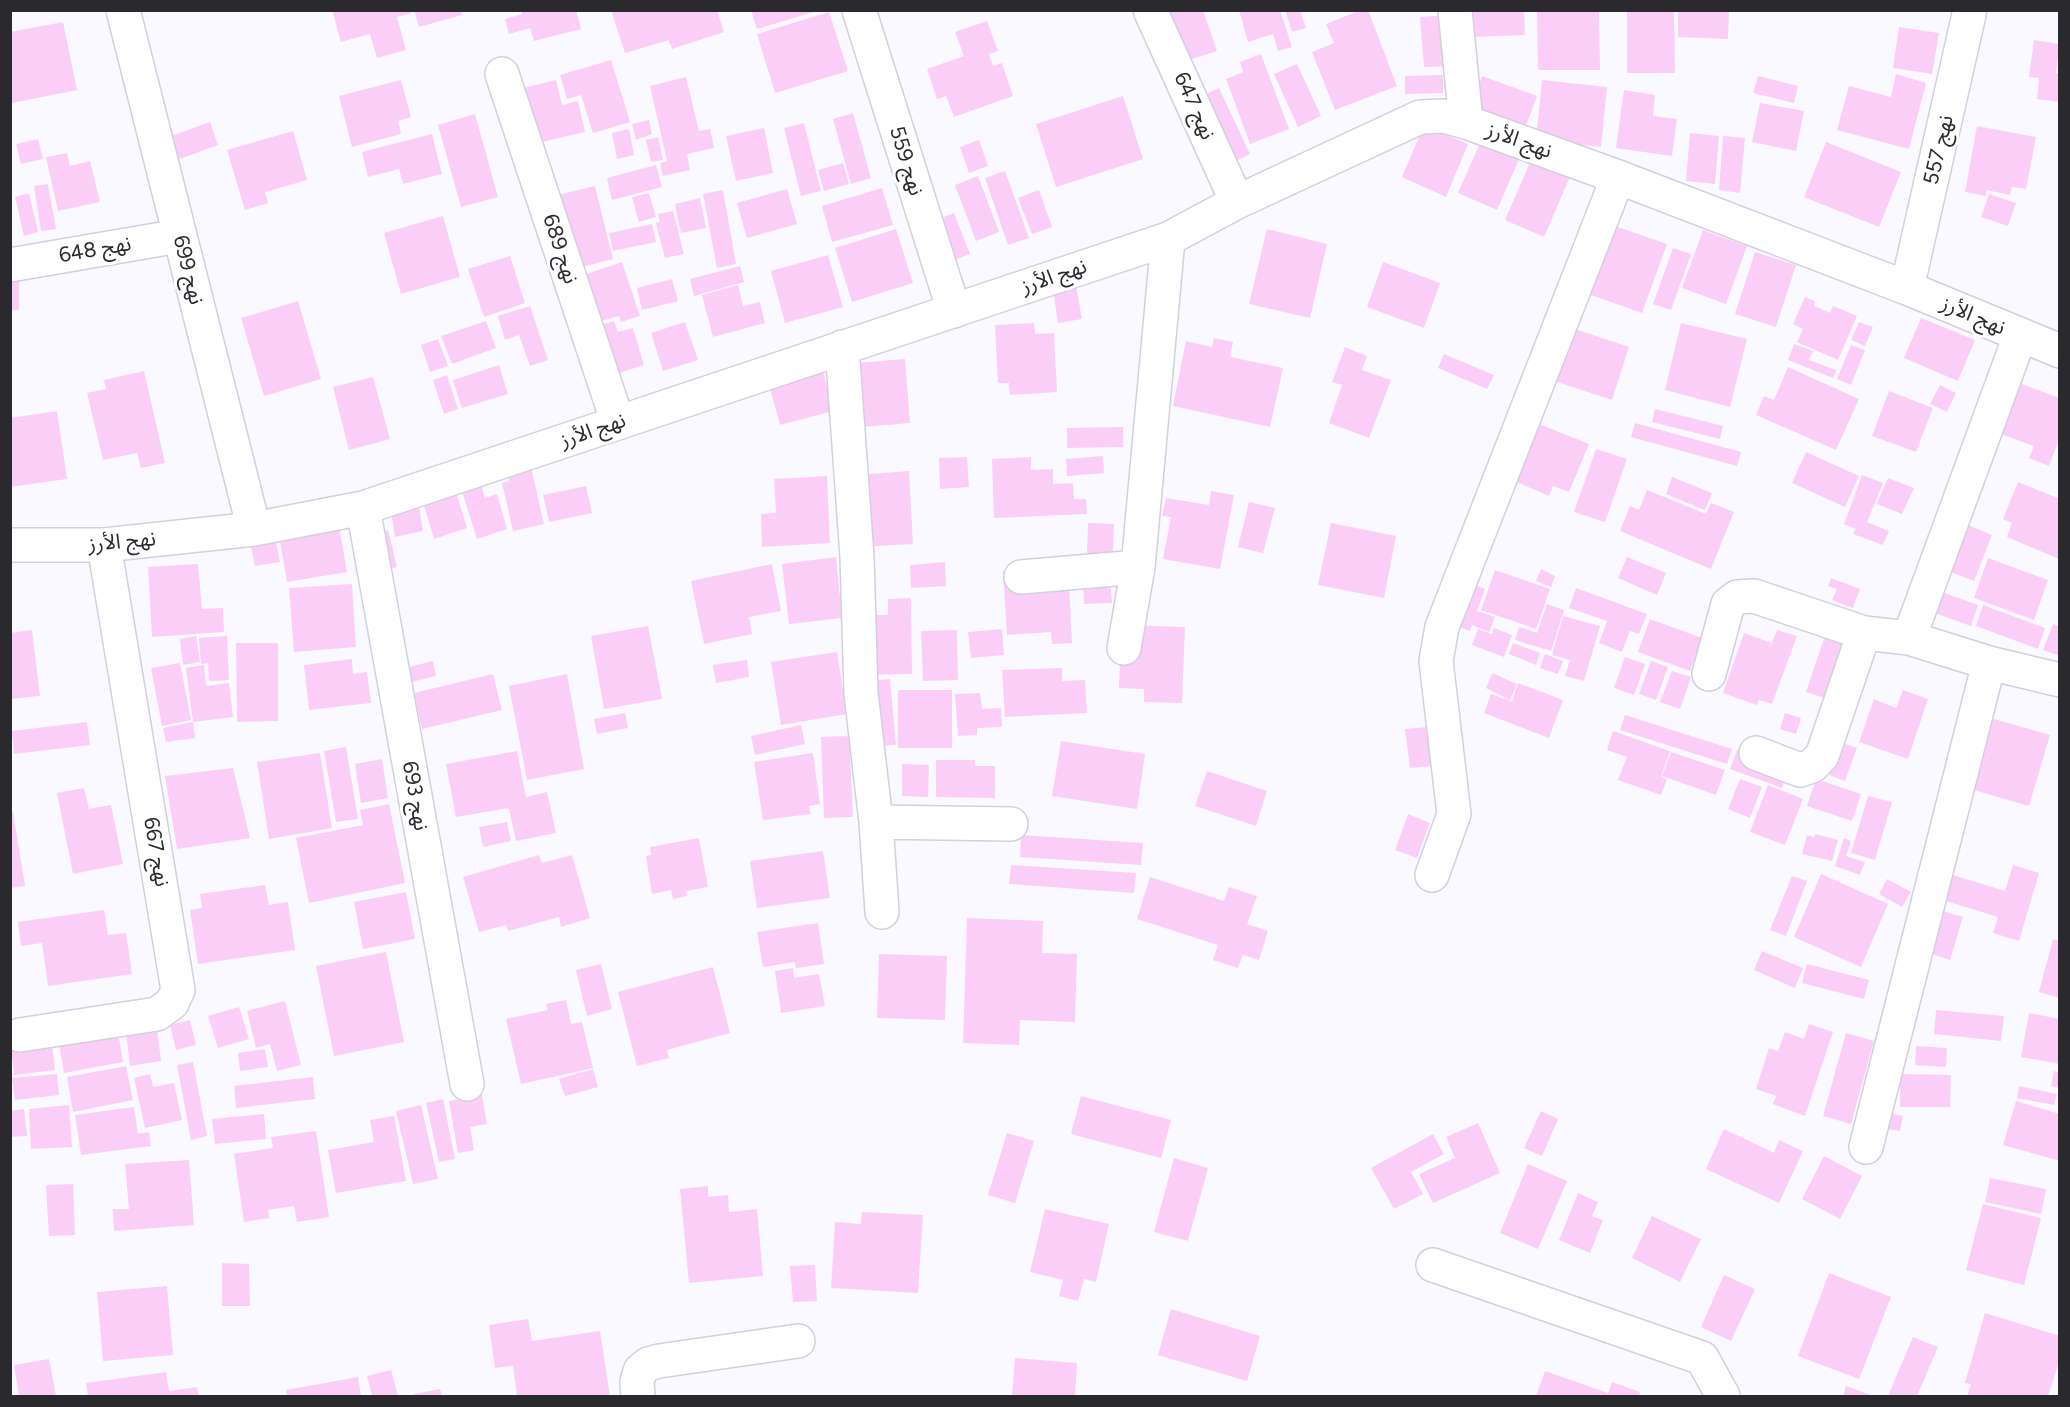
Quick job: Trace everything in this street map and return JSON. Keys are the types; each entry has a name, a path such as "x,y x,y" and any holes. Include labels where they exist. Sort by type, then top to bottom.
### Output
{"street":[{"name":"نهج 699","path":"123,10 254,529"},
{"name":"نهج 559","path":"859,10 954,311"},
{"name":"نهج 647","path":"1150,10 1237,202"},
{"path":"1455,10 1466,122"},
{"name":"نهج 557","path":"1907,288 1970,10"},
{"name":"نهج 689","path":"502,74 618,423"},
{"name":"نهج الأرز","path":"10,545 104,545 254,529 363,508 1168,239 1237,202 1420,117 1444,116 1466,122 1618,177 1907,288 2060,351"},
{"path":"1432,875 1454,814 1436,662 1442,627 1618,177"},
{"name":"نهج 648","path":"10,265 179,236"},
{"path":"1124,648 1138,567 1168,239"},
{"path":"1909,638 2020,336"},
{"path":"842,347 857,557 861,693 876,822 882,912"},
{"name":"نهج 693","path":"363,508 467,1084"},
{"name":"نهج 667","path":"20,1035 157,1014 172,1003 178,990 104,545"},
{"path":"1021,577 1138,567"},
{"path":"1709,674 1728,604 1737,597 1754,597 1864,633 1909,638 1989,663 2060,680"},
{"path":"1756,753 1800,770 1812,766 1822,756 1864,633"},
{"path":"1866,1147 1989,663"},
{"path":"876,822 1011,824"},
{"path":"1433,1265 1702,1358 1723,1396"},
{"path":"638,1396 637,1382 640,1371 648,1364 659,1360 798,1341"}],"building":[{"path":"332,10 411,10 412,13 397,17 406,50 377,58 370,34 341,42"},
{"path":"414,10 461,10 462,15 419,27"},
{"path":"521,10 576,10 581,29 534,41 530,28 509,34 505,19 522,14"},
{"path":"611,10 717,10 724,32 672,49 669,40 625,53"},
{"path":"751,10 817,10 817,11 757,29"},
{"path":"1161,10 1203,10 1217,51 1176,64"},
{"path":"1239,10 1280,10 1292,47 1278,51 1273,34 1248,42"},
{"path":"1285,10 1300,10 1306,28 1292,32"},
{"path":"1361,10 1368,10 1397,86 1335,110 1312,52 1334,43 1326,24"},
{"path":"1469,10 1524,10 1525,35 1470,37"},
{"path":"1537,10 1599,10 1600,70 1538,70"},
{"path":"1627,10 1674,10 1675,73 1627,73"},
{"path":"1678,10 1729,10 1728,39 1678,37"},
{"path":"829,12 848,71 775,93 757,34"},
{"path":"1448,15 1452,66 1424,67 1420,17"},
{"path":"987,21 998,51 989,54 993,66 1002,63 1013,96 954,117 946,96 937,99 927,69 964,56 955,32"},
{"path":"63,22 77,90 12,103 10,32"},
{"path":"1899,27 1939,33 1932,74 1893,68"},
{"path":"2034,40 2060,44 2056,73 2060,74 2060,102 2037,99 2039,78 2029,77"},
{"path":"1261,54 1289,129 1250,144 1226,79 1243,72 1240,62"},
{"path":"611,60 630,122 593,133 581,95 567,99 560,75"},
{"path":"1297,64 1321,116 1298,127 1274,74"},
{"path":"1896,74 1926,83 1909,149 1837,130 1849,86 1891,97"},
{"path":"1443,75 1443,93 1405,94 1405,76"},
{"path":"1482,76 1537,96 1524,131 1469,110"},
{"path":"1758,76 1798,86 1794,103 1753,93"},
{"path":"686,77 699,131 710,129 714,148 687,154 690,170 663,176 660,163 667,161 650,86"},
{"path":"401,80 411,117 398,121 401,134 352,147 339,96"},
{"path":"556,80 562,105 578,101 585,132 520,147 507,92"},
{"path":"1542,80 1607,87 1601,147 1536,140"},
{"path":"1219,88 1250,154 1226,166 1195,99"},
{"path":"1624,90 1655,95 1653,116 1677,119 1672,156 1616,148"},
{"path":"1123,96 1143,159 1056,187 1036,124"},
{"path":"1760,103 1804,111 1796,151 1752,142"},
{"path":"853,113 871,178 851,184 833,119"},
{"path":"475,114 498,197 461,207 438,125"},
{"path":"649,120 652,134 636,140 632,124"},
{"path":"210,122 218,145 177,160 168,137"},
{"path":"804,123 821,191 801,196 784,128"},
{"path":"1424,125 1468,144 1446,197 1402,177"},
{"path":"1977,126 2036,137 2026,189 2012,187 2010,195 1986,190 1986,196 1965,192"},
{"path":"764,128 773,173 736,181 726,136"},
{"path":"629,129 634,155 617,159 612,133"},
{"path":"293,131 307,180 265,192 268,203 245,210 227,150"},
{"path":"1690,133 1719,136 1715,184 1686,181"},
{"path":"432,134 442,174 403,184 399,169 368,177 362,152"},
{"path":"1484,134 1523,150 1497,210 1458,193"},
{"path":"1723,136 1745,138 1740,193 1719,190"},
{"path":"658,137 663,160 651,162 646,140"},
{"path":"38,139 43,159 21,164 16,144"},
{"path":"979,140 988,166 969,173 960,147"},
{"path":"1826,142 1901,172 1879,227 1804,197"},
{"path":"67,153 70,166 90,161 100,202 58,211 46,157"},
{"path":"1534,153 1573,170 1544,237 1505,220"},
{"path":"843,163 849,184 824,191 818,170"},
{"path":"656,165 662,187 612,200 607,178"},
{"path":"1005,171 1029,238 1008,245 985,178"},
{"path":"978,176 999,232 976,241 955,185"},
{"path":"48,184 56,229 41,231 34,186"},
{"path":"595,186 613,259 567,271 549,197"},
{"path":"882,188 893,225 832,242 822,206"},
{"path":"787,189 797,224 747,238 737,203"},
{"path":"723,190 736,264 717,268 703,194"},
{"path":"1039,190 1052,227 1032,234 1018,198"},
{"path":"29,193 38,232 24,236 15,197"},
{"path":"649,193 656,217 639,222 632,197"},
{"path":"1989,194 2016,203 2008,226 1981,217"},
{"path":"700,198 706,228 681,233 675,204"},
{"path":"673,211 684,254 665,258 656,223 660,222 658,214"},
{"path":"954,213 970,254 949,262 934,221"},
{"path":"443,216 460,277 401,294 384,233"},
{"path":"652,224 656,242 613,251 609,233"},
{"path":"1609,224 1667,244 1642,313 1585,293"},
{"path":"896,229 913,283 852,302 835,248"},
{"path":"1267,229 1327,244 1310,318 1249,304"},
{"path":"1703,230 1747,246 1726,304 1682,288"},
{"path":"1673,248 1691,254 1671,310 1653,304"},
{"path":"1755,252 1796,265 1776,327 1735,314"},
{"path":"828,255 843,307 785,323 771,271"},
{"path":"510,256 525,303 484,317 468,269"},
{"path":"622,262 640,316 621,322 619,316 587,325 572,279"},
{"path":"1383,262 1440,283 1424,328 1367,307"},
{"path":"740,266 744,282 694,296 690,279"},
{"path":"672,279 678,301 642,310 637,288"},
{"path":"10,280 19,280 19,310 10,310"},
{"path":"738,285 743,306 760,302 765,323 713,337 702,295"},
{"path":"1076,285 1082,319 1058,323 1053,289"},
{"path":"1805,297 1815,301 1814,306 1830,313 1833,306 1857,316 1838,360 1797,342 1803,329 1793,324"},
{"path":"298,301 321,379 264,396 241,318"},
{"path":"530,306 548,360 530,366 519,335 505,340 498,316"},
{"path":"1921,318 1975,340 1958,381 1904,358"},
{"path":"486,321 496,348 452,364 441,336"},
{"path":"614,321 618,332 633,328 644,365 619,373 611,345 588,352 581,331"},
{"path":"685,322 698,360 663,371 651,333"},
{"path":"1859,322 1873,327 1865,346 1851,340"},
{"path":"1034,323 1035,334 1054,333 1057,392 1010,395 1009,383 998,383 995,325"},
{"path":"1681,323 1747,339 1730,407 1665,390"},
{"path":"1566,326 1629,347 1612,400 1548,379"},
{"path":"1214,338 1233,342 1230,357 1283,368 1270,427 1173,406 1186,341 1212,347"},
{"path":"438,339 448,366 430,372 421,345"},
{"path":"1794,344 1813,351 1809,360 1836,370 1833,378 1788,360"},
{"path":"1851,345 1865,350 1851,385 1837,379"},
{"path":"1345,347 1367,356 1362,370 1391,380 1369,438 1329,423 1342,385 1332,382"},
{"path":"1444,354 1494,375 1487,389 1438,368"},
{"path":"905,359 910,423 850,428 845,364"},
{"path":"499,365 508,394 462,408 453,380"},
{"path":"822,367 833,411 780,425 768,381"},
{"path":"1788,367 1859,399 1836,450 1756,415 1764,396 1774,400"},
{"path":"144,371 165,463 141,468 137,453 103,460 87,393 106,389 104,380"},
{"path":"447,375 458,409 444,414 433,380"},
{"path":"373,377 390,439 349,450 333,387"},
{"path":"2008,379 2060,398 2060,437 2049,466 2029,458 2034,446 1989,430"},
{"path":"1940,385 1956,393 1947,412 1930,404"},
{"path":"1889,391 1933,408 1916,452 1872,436"},
{"path":"1655,409 1723,426 1720,439 1652,422"},
{"path":"57,411 67,479 10,487 10,418"},
{"path":"1529,420 1589,444 1569,492 1553,486 1549,496 1505,477"},
{"path":"1635,423 1741,452 1737,466 1631,437"},
{"path":"1123,427 1123,447 1067,448 1067,428"},
{"path":"1596,449 1627,459 1605,522 1574,512"},
{"path":"1806,452 1859,476 1845,507 1792,483"},
{"path":"1103,456 1104,473 1067,476 1066,459"},
{"path":"967,457 969,487 940,489 939,458"},
{"path":"1031,457 1031,470 1053,469 1053,484 1073,483 1074,499 1086,499 1087,514 994,518 992,459"},
{"path":"531,467 544,524 513,531 502,483 509,481 508,472"},
{"path":"909,471 913,544 860,547 856,475"},
{"path":"1862,475 1883,483 1867,522 1889,531 1883,545 1853,534 1856,529 1844,524"},
{"path":"827,476 830,543 762,547 761,514 776,513 774,479"},
{"path":"1672,477 1712,493 1705,510 1666,494"},
{"path":"1888,478 1914,488 1902,514 1877,504"},
{"path":"480,480 485,498 497,494 507,529 477,539 460,485"},
{"path":"2018,482 2060,499 2059,559 2007,537 2012,523 2003,519"},
{"path":"586,486 592,513 549,522 543,495"},
{"path":"455,489 467,528 434,539 422,499"},
{"path":"1647,490 1706,514 1711,503 1734,512 1711,569 1620,531 1630,506 1639,510"},
{"path":"1211,491 1234,495 1220,569 1163,559 1171,517 1162,516 1166,498 1209,505"},
{"path":"1249,502 1275,508 1263,553 1238,547"},
{"path":"419,507 423,531 395,537 391,512"},
{"path":"338,520 347,572 287,582 278,530"},
{"path":"1958,521 1992,535 1974,581 1940,568"},
{"path":"1088,523 1114,524 1113,553 1087,553"},
{"path":"1331,523 1396,536 1384,598 1318,585"},
{"path":"388,530 397,567 381,571 372,534"},
{"path":"274,532 280,562 255,566 249,537"},
{"path":"836,557 842,618 789,624 782,564"},
{"path":"1627,557 1666,573 1657,595 1618,578"},
{"path":"1988,558 2048,580 2034,620 1974,598"},
{"path":"945,562 946,586 911,588 910,565"},
{"path":"198,564 202,609 223,608 224,632 152,637 148,567"},
{"path":"772,564 781,611 749,617 752,634 704,644 691,581"},
{"path":"1068,567 1072,643 1052,644 1051,632 1007,635 1003,571"},
{"path":"1541,569 1555,576 1551,587 1536,581"},
{"path":"1495,570 1550,589 1536,629 1481,610"},
{"path":"1110,578 1112,603 1084,604 1083,580"},
{"path":"1831,578 1860,589 1853,608 1832,600 1837,589 1828,586"},
{"path":"1467,582 1485,589 1477,611 1495,617 1489,632 1472,625 1470,631 1453,625"},
{"path":"352,584 356,647 294,652 289,588"},
{"path":"1576,588 1647,614 1639,634 1630,631 1622,652 1599,643 1607,621 1569,608"},
{"path":"1939,591 1978,605 1971,626 1932,612"},
{"path":"911,598 912,674 864,675 864,615 888,615 888,599"},
{"path":"1547,604 1564,610 1551,651 1515,640 1519,627 1537,633"},
{"path":"1983,605 2045,628 2038,649 1976,626"},
{"path":"1563,616 1600,626 1584,681 1565,676 1570,660 1552,655"},
{"path":"1650,619 1702,638 1690,671 1638,652"},
{"path":"2053,624 2060,627 2060,656 2043,650"},
{"path":"1121,625 1185,627 1182,703 1144,702 1144,689 1119,688"},
{"path":"648,626 662,699 604,709 591,636"},
{"path":"1494,628 1512,635 1504,657 1472,645 1478,629 1492,634"},
{"path":"1002,629 1004,655 971,658 968,632"},
{"path":"32,630 40,696 10,699 10,633"},
{"path":"957,630 958,680 923,681 921,631"},
{"path":"1777,630 1797,636 1772,704 1759,700 1757,705 1723,693 1744,633 1772,643"},
{"path":"1826,633 1848,640 1828,699 1806,692"},
{"path":"196,636 200,662 183,665 180,639"},
{"path":"227,636 229,680 209,681 208,663 201,664 199,638"},
{"path":"236,643 278,643 278,721 237,722"},
{"path":"1513,643 1540,653 1536,665 1509,654"},
{"path":"837,652 847,714 781,725 771,662"},
{"path":"1545,654 1563,661 1558,674 1540,668"},
{"path":"1625,657 1645,664 1634,695 1614,688"},
{"path":"352,659 353,674 367,672 371,703 309,710 304,665"},
{"path":"747,660 749,677 716,683 713,665"},
{"path":"433,661 436,676 404,684 401,669"},
{"path":"1651,661 1668,667 1656,700 1639,694"},
{"path":"180,663 191,720 162,726 151,668"},
{"path":"204,665 206,686 229,683 233,717 193,722 186,668"},
{"path":"1062,668 1062,681 1085,680 1087,713 1005,717 1002,670"},
{"path":"1672,671 1691,677 1680,709 1660,702"},
{"path":"1492,673 1517,684 1510,700 1486,688"},
{"path":"493,674 502,710 422,729 414,693"},
{"path":"567,674 584,769 527,780 509,686"},
{"path":"890,679 896,745 868,747 863,681"},
{"path":"1518,683 1563,700 1549,738 1484,713 1491,694 1516,703 1512,701"},
{"path":"898,690 952,690 952,748 898,748"},
{"path":"1903,690 1928,699 1908,759 1859,742 1874,699 1896,708"},
{"path":"980,693 982,709 1001,708 1002,727 977,728 977,735 958,736 955,694"},
{"path":"625,713 628,728 597,734 594,719"},
{"path":"1785,713 1801,718 1796,734 1780,729"},
{"path":"1625,715 1732,749 1727,764 1620,730"},
{"path":"1991,718 2050,735 2029,806 1970,789"},
{"path":"87,722 90,745 14,754 12,731"},
{"path":"193,722 195,738 166,742 163,728"},
{"path":"801,725 805,744 755,755 751,736"},
{"path":"1427,727 1431,766 1410,768 1405,729"},
{"path":"1613,731 1670,751 1661,777 1667,779 1661,795 1618,780 1627,757 1607,750"},
{"path":"849,736 853,817 824,818 821,737"},
{"path":"1061,741 1145,754 1137,809 1052,796"},
{"path":"1840,742 1857,748 1845,781 1829,775"},
{"path":"346,747 358,819 336,822 324,751"},
{"path":"1737,750 1789,768 1782,788 1730,769"},
{"path":"517,751 526,797 547,792 556,833 516,841 509,808 456,817 446,764"},
{"path":"1671,752 1725,770 1716,795 1662,776"},
{"path":"320,753 332,828 269,839 257,762"},
{"path":"813,753 820,804 809,806 811,814 763,820 754,762"},
{"path":"382,759 388,798 361,803 355,764"},
{"path":"936,760 975,760 975,766 995,766 995,798 936,797"},
{"path":"902,764 929,765 928,797 902,796"},
{"path":"233,768 250,838 177,849 165,776"},
{"path":"1207,771 1267,791 1256,826 1195,806"},
{"path":"1740,779 1762,787 1750,818 1728,809"},
{"path":"1816,779 1861,794 1852,821 1807,806"},
{"path":"1768,785 1803,799 1785,845 1750,832"},
{"path":"84,788 89,809 111,805 123,864 73,874 57,793"},
{"path":"1868,796 1892,802 1875,860 1851,853"},
{"path":"389,804 405,883 309,903 296,838 363,825 360,810"},
{"path":"13,812 25,886 10,888 10,813"},
{"path":"1408,814 1430,823 1417,858 1395,850"},
{"path":"507,822 511,841 483,847 479,827"},
{"path":"1815,834 1838,840 1832,861 1802,854 1807,835 1814,837"},
{"path":"1021,835 1143,843 1141,865 1020,857"},
{"path":"699,838 708,887 686,891 687,896 673,899 671,890 652,894 646,856 651,855 650,847"},
{"path":"1844,838 1851,841 1846,856 1865,862 1860,875 1835,866"},
{"path":"823,851 830,898 757,908 750,861"},
{"path":"539,855 542,863 572,855 590,918 561,927 559,917 508,931 506,925 479,932 463,877"},
{"path":"1011,865 1136,873 1134,893 1009,884"},
{"path":"2013,865 2039,873 2019,941 1993,933 1998,917 1946,901 1953,875 2005,891"},
{"path":"1821,874 1888,904 1861,967 1794,937"},
{"path":"1792,876 1807,881 1786,936 1770,930"},
{"path":"1150,877 1224,901 1229,887 1257,896 1247,924 1268,931 1259,960 1243,955 1238,968 1213,960 1218,945 1137,919"},
{"path":"1887,879 1911,892 1902,907 1879,894"},
{"path":"265,885 269,905 288,902 295,950 198,964 190,910 202,908 200,894"},
{"path":"406,892 415,939 363,949 354,902"},
{"path":"1933,908 1963,917 1950,960 1920,950"},
{"path":"104,910 108,935 126,933 132,974 48,986 42,943 21,946 18,922"},
{"path":"967,918 1043,921 1042,953 1077,954 1075,1022 1020,1020 1019,1045 963,1043"},
{"path":"818,923 824,964 796,968 795,962 763,967 757,932"},
{"path":"2053,939 2060,941 2060,998 2039,992"},
{"path":"1762,951 1803,968 1795,988 1754,970"},
{"path":"386,952 404,1042 334,1056 316,966"},
{"path":"879,954 947,956 945,1020 877,1018"},
{"path":"601,964 612,1009 587,1016 576,970"},
{"path":"1807,964 1869,980 1864,999 1802,983"},
{"path":"713,967 730,1033 667,1050 669,1058 637,1066 618,992"},
{"path":"793,968 794,978 819,974 825,1006 781,1013 775,971"},
{"path":"566,1000 571,1024 582,1022 593,1068 521,1084 506,1019 548,1010 546,1004"},
{"path":"285,1001 301,1065 277,1071 270,1044 256,1048 247,1011"},
{"path":"239,1007 249,1039 218,1048 208,1016"},
{"path":"1936,1010 2004,1016 2001,1041 1934,1034"},
{"path":"2029,1013 2060,1019 2060,1064 2021,1057"},
{"path":"190,1020 196,1045 176,1050 170,1025"},
{"path":"1809,1024 1833,1032 1805,1116 1773,1104 1776,1096 1756,1089 1769,1048 1778,1051 1785,1032 1804,1039"},
{"path":"117,1027 123,1062 64,1073 58,1038"},
{"path":"157,1028 161,1061 130,1066 126,1032"},
{"path":"1846,1033 1874,1041 1851,1124 1823,1116"},
{"path":"52,1042 55,1070 14,1075 11,1047"},
{"path":"1916,1046 1947,1048 1946,1067 1915,1065"},
{"path":"265,1049 268,1067 240,1071 238,1053"},
{"path":"193,1062 207,1136 191,1140 177,1065"},
{"path":"126,1066 133,1100 73,1112 67,1077"},
{"path":"593,1069 598,1087 565,1096 559,1079"},
{"path":"2054,1071 2060,1073 2060,1088 2051,1086"},
{"path":"57,1074 59,1095 15,1100 12,1078"},
{"path":"150,1074 153,1087 174,1083 182,1120 145,1128 134,1078"},
{"path":"1900,1074 1951,1075 1950,1107 1900,1107"},
{"path":"313,1077 315,1099 236,1108 234,1086"},
{"path":"2019,1086 2057,1094 2054,1105 2017,1098"},
{"path":"482,1095 487,1124 470,1127 474,1150 458,1153 449,1101"},
{"path":"1081,1096 1171,1120 1161,1158 1071,1134"},
{"path":"443,1099 455,1159 439,1162 426,1103"},
{"path":"2016,1101 2060,1114 2060,1161 2003,1145"},
{"path":"69,1105 72,1147 31,1149 29,1109"},
{"path":"421,1105 438,1179 413,1184 396,1111"},
{"path":"134,1107 138,1134 149,1132 151,1146 81,1155 75,1115"},
{"path":"24,1109 27,1136 10,1137 10,1111"},
{"path":"1541,1111 1558,1119 1542,1156 1524,1148"},
{"path":"1889,1113 1903,1116 1900,1131 1886,1129"},
{"path":"264,1114 266,1139 215,1144 212,1119"},
{"path":"394,1116 406,1181 336,1193 328,1150 374,1142 370,1120"},
{"path":"1478,1123 1500,1173 1433,1203 1419,1174 1455,1158 1446,1137"},
{"path":"1724,1129 1774,1153 1779,1140 1803,1151 1779,1203 1706,1169"},
{"path":"316,1131 329,1217 297,1222 294,1206 268,1210 269,1218 244,1222 234,1154 273,1148 271,1137"},
{"path":"1007,1133 1034,1141 1015,1203 988,1195"},
{"path":"1433,1134 1444,1154 1411,1172 1423,1194 1394,1209 1371,1168"},
{"path":"1824,1156 1862,1176 1840,1219 1802,1199"},
{"path":"1174,1158 1208,1168 1188,1241 1154,1232"},
{"path":"189,1160 194,1225 114,1231 113,1209 129,1209 125,1164"},
{"path":"1528,1164 1567,1181 1538,1249 1500,1233"},
{"path":"1990,1178 2046,1189 2041,1214 1985,1202"},
{"path":"73,1184 75,1235 49,1236 46,1185"},
{"path":"708,1186 708,1197 728,1195 729,1212 757,1209 763,1276 689,1283 680,1189"},
{"path":"1578,1193 1598,1202 1592,1216 1603,1220 1590,1253 1559,1240"},
{"path":"1983,1204 2041,1218 2024,1285 1966,1270"},
{"path":"1045,1209 1109,1224 1096,1282 1084,1279 1078,1301 1059,1296 1063,1280 1030,1272"},
{"path":"862,1212 923,1215 918,1293 831,1288 835,1222 861,1224"},
{"path":"1652,1216 1701,1239 1680,1282 1632,1258"},
{"path":"222,1263 249,1264 250,1306 222,1306"},
{"path":"815,1265 817,1301 793,1302 790,1266"},
{"path":"1829,1273 1891,1297 1859,1379 1798,1356"},
{"path":"1724,1275 1755,1289 1731,1341 1701,1327"},
{"path":"167,1286 173,1355 103,1361 97,1292"},
{"path":"1171,1309 1260,1336 1247,1381 1158,1355"},
{"path":"1985,1313 2060,1336 2060,1359 2048,1396 1967,1396 1971,1384 1965,1383"},
{"path":"528,1319 532,1341 600,1331 610,1396 517,1396 513,1366 495,1368 489,1325"},
{"path":"1913,1337 1938,1347 1917,1396 1888,1396"},
{"path":"1015,1358 1077,1363 1075,1396 1012,1396"},
{"path":"49,1359 56,1396 19,1396 14,1365"},
{"path":"391,1370 398,1396 372,1396 367,1376"},
{"path":"1545,1371 1608,1393 1612,1382 1640,1392 1639,1396 1536,1396"},
{"path":"166,1372 169,1391 197,1387 199,1396 88,1396 86,1383"},
{"path":"358,1377 361,1396 287,1396 286,1390"},
{"path":"1846,1386 1874,1396 1843,1396"},
{"path":"440,1389 442,1396 415,1396 414,1394"}]}
